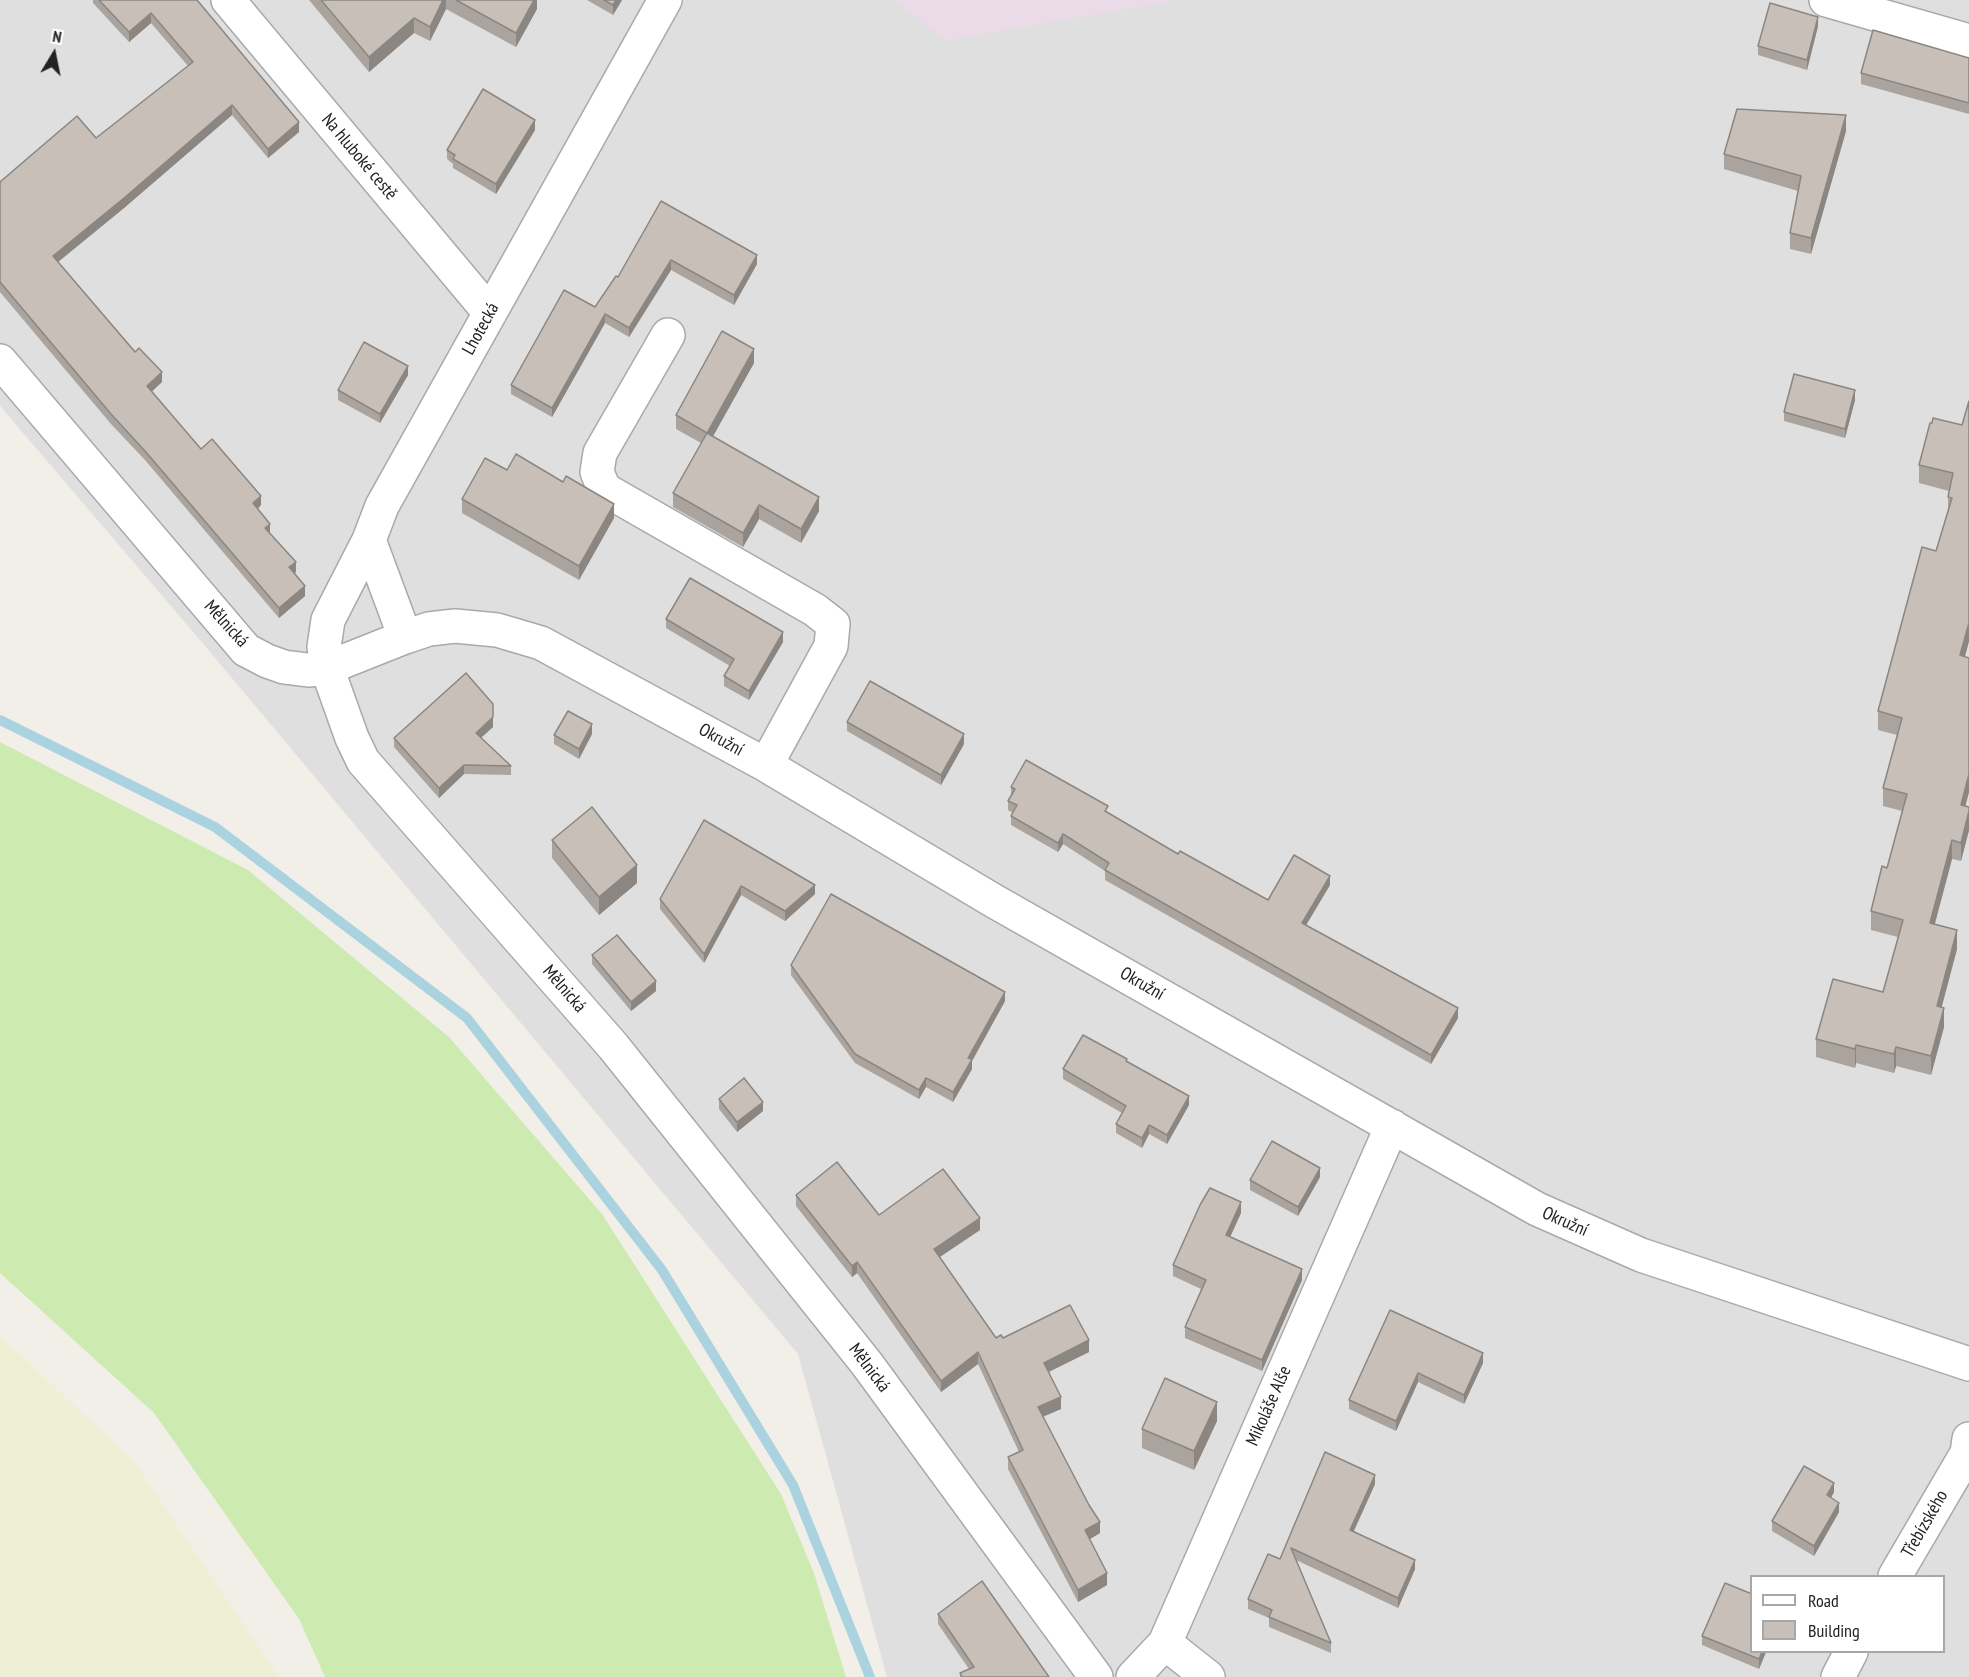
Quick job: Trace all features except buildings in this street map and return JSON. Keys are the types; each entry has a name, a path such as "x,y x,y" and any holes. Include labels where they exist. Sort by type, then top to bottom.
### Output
{"street":[{"name":"Na hluboké cestě","path":"228,0 490,313"},
{"name":"Lhotecká","path":"327,668 324,647 328,620 369,540 382,506 665,0"},
{"path":"1826,0 1969,41"},
{"path":"668,335 600,453 597,472 604,489 815,610 833,624 831,646 766,765"},
{"name":"Mělnická","path":"0,361 246,650 284,667 308,670 327,668 352,738 363,761 492,906 628,1065 867,1364 1096,1677"},
{"path":"369,540 405,637"},
{"name":"Okružní","path":"327,668 429,629 455,626 476,627 497,630 542,643 766,765 994,901 1537,1209 1641,1255 1969,1364"},
{"name":"Mikoláše Alše","path":"1133,1677 1165,1643 1392,1126"},
{"name":"Třebízského","path":"1896,1575 1967,1454 1969,1439"},
{"path":"1165,1643 1208,1677"},
{"path":"1838,1677 1850,1653"}],"shaded area":[{"path":"0,0 1969,0 1969,1677 887,1677 798,1354 200,640 0,406"},
{"path":"894,0 1178,0 946,40"}],"green space":[{"path":"0,742 248,870 449,1037 602,1214 781,1494 814,1573 846,1677 325,1677 299,1619 154,1413 0,1273"},
{"path":"0,1335 137,1465 279,1677 0,1677"}],"waterway":[{"path":"0,720 215,827 467,1018 662,1270 793,1485 870,1677"}]}
